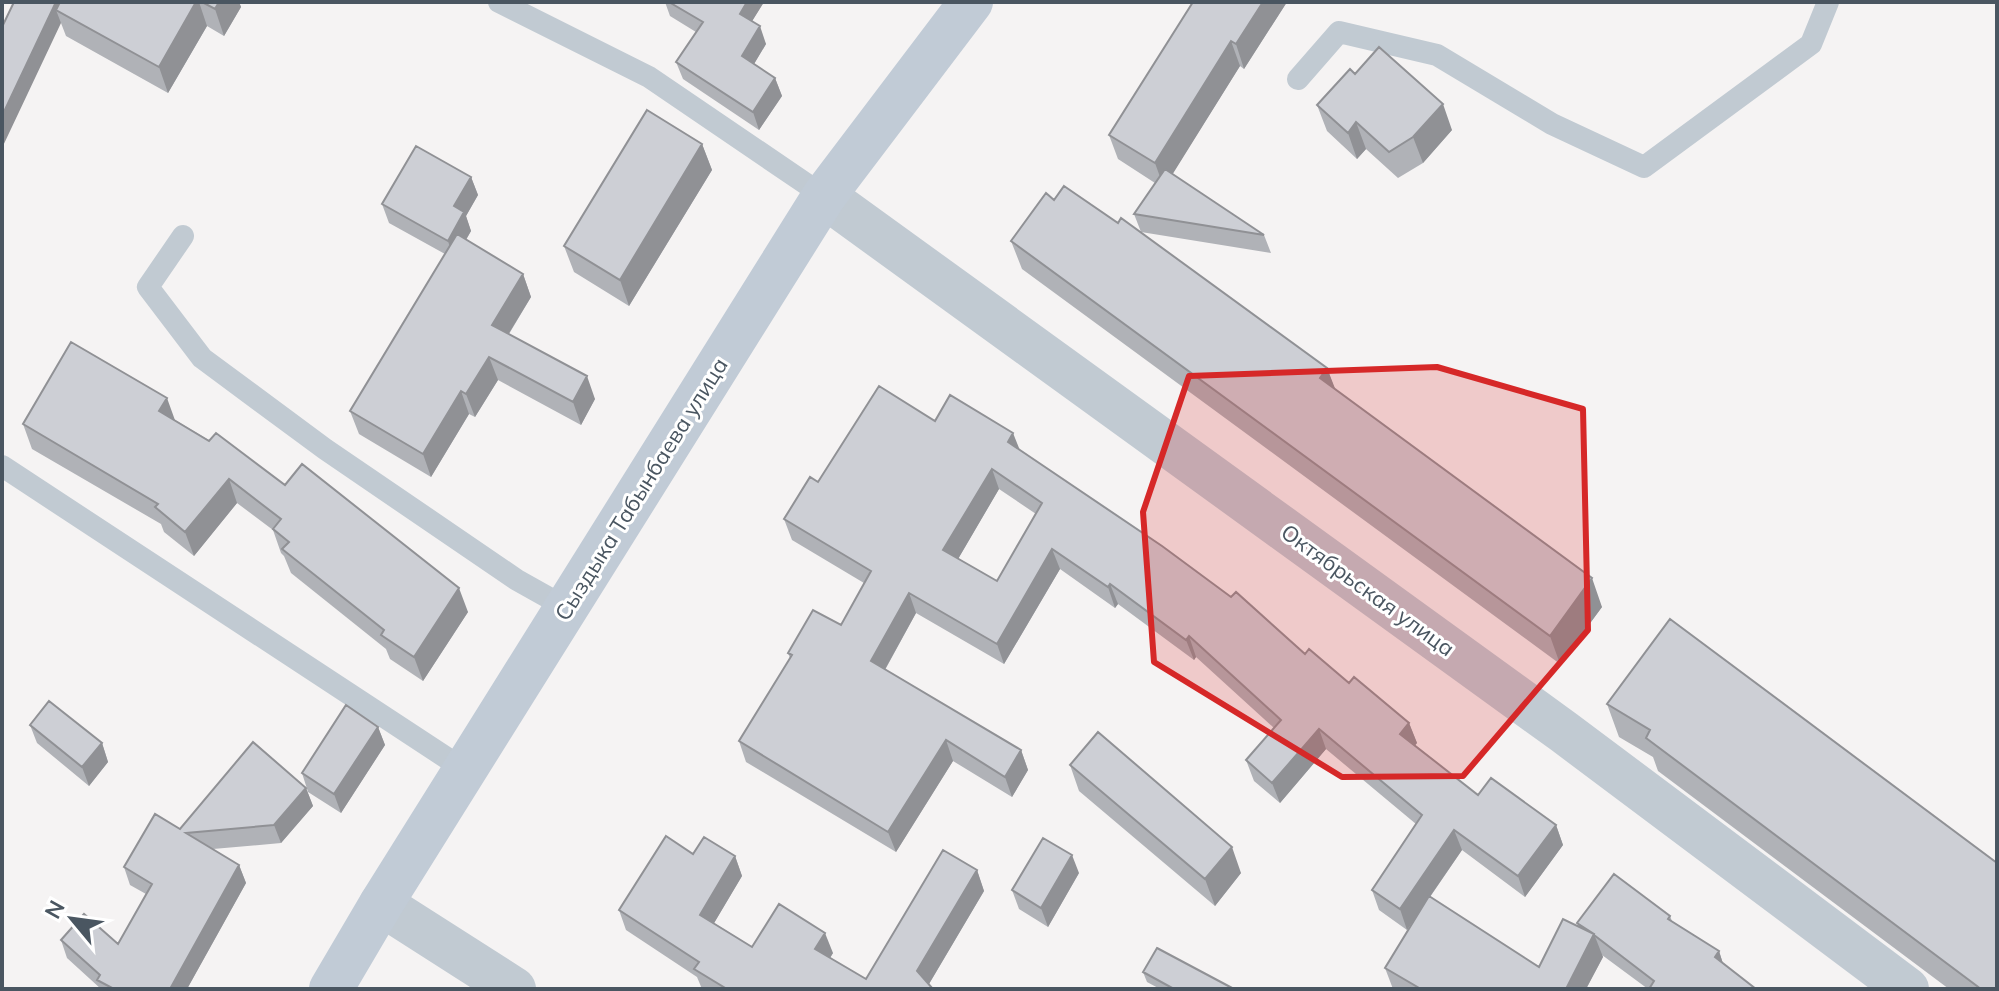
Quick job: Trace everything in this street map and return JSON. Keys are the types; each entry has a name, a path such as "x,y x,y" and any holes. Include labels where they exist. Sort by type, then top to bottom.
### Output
{"street":[{"name":"Сыздыка Табынбаева улица","path":"331,989 381,904 824,196 971,2"},
{"name":"Октябрьская улица","path":"824,196 1564,732 1907,989"},
{"path":"381,904 514,989"}],"lane":[{"path":"499,2 649,77 824,196"},
{"path":"1298,79 1339,32 1437,55 1552,124 1644,167 1811,44 1828,2"},
{"path":"183,236 148,287 202,358 338,458 517,580 567,608"},
{"path":"2,466 465,770"}],"highlighted area":[{"path":"1437,367 1583,409 1588,630 1463,776 1342,777 1154,662 1143,512 1189,376"}],"building":[{"path":"14,2 56,2 2,116 2,27"},
{"path":"60,2 196,2 159,67 56,10"},
{"path":"202,2 219,2 215,9"},
{"path":"669,2 747,2 740,14 760,26 742,56 775,78 753,112 676,62 703,22"},
{"path":"1193,2 1263,2 1236,44 1231,41 1155,163 1109,135"},
{"path":"1379,47 1443,104 1413,137 1389,152 1356,122 1348,133 1317,105 1350,69 1355,74"},
{"path":"647,110 702,144 620,280 564,246"},
{"path":"416,146 471,177 454,206 464,212 448,241 382,204"},
{"path":"1165,169 1264,235 1134,214"},
{"path":"1064,186 1118,223 1121,218 1327,368 1320,378 1592,578 1550,636 1011,241 1046,193 1054,200"},
{"path":"457,234 523,274 492,325 587,376 573,402 489,357 466,394 461,391 423,454 350,411"},
{"path":"71,342 167,398 159,411 209,441 216,433 285,485 302,464 459,588 414,657 381,635 384,630 282,549 289,542 273,529 281,519 229,479 185,532 155,507 158,504 23,424"},
{"path":"879,386 935,421 950,395 1013,433 1008,442 1162,546 1231,597 1236,592 1305,654 1309,649 1349,683 1354,677 1409,723 1400,734 1478,795 1491,778 1556,825 1518,876 1454,830 1400,909 1372,890 1422,815 1319,729 1272,783 1246,760 1281,720 1189,636 1186,640 1110,584 1108,587 1052,549 997,644 909,593 871,661 1021,750 1005,777 946,740 888,832 739,741 792,655 788,653 813,610 841,625 871,571 784,519 810,477 818,482","holes":["992,469 1042,503 997,581 943,550"]},
{"path":"1670,619 1997,863 1997,989 1981,989 1646,738 1650,730 1607,704"},
{"path":"49,701 102,743 82,767 30,725"},
{"path":"346,705 378,727 334,794 302,773"},
{"path":"1098,732 1232,847 1205,879 1070,765"},
{"path":"253,742 306,788 274,825 186,833 239,865 170,989 114,989 97,980 100,975 61,940 84,914 118,944 152,884 124,867 155,814 180,829"},
{"path":"666,836 693,854 704,837 735,856 700,915 752,947 779,904 825,933 815,949 866,979 943,850 977,870 917,971 933,989 727,989 694,969 699,962 619,910"},
{"path":"1043,838 1072,855 1041,908 1012,890"},
{"path":"1614,874 1670,916 1668,919 1719,951 1715,957 1756,989 1649,989 1654,981 1577,923"},
{"path":"1429,896 1539,967 1563,919 1594,934 1566,989 1421,989 1385,968"},
{"path":"1157,948 1234,989 1174,989 1143,972"}]}
